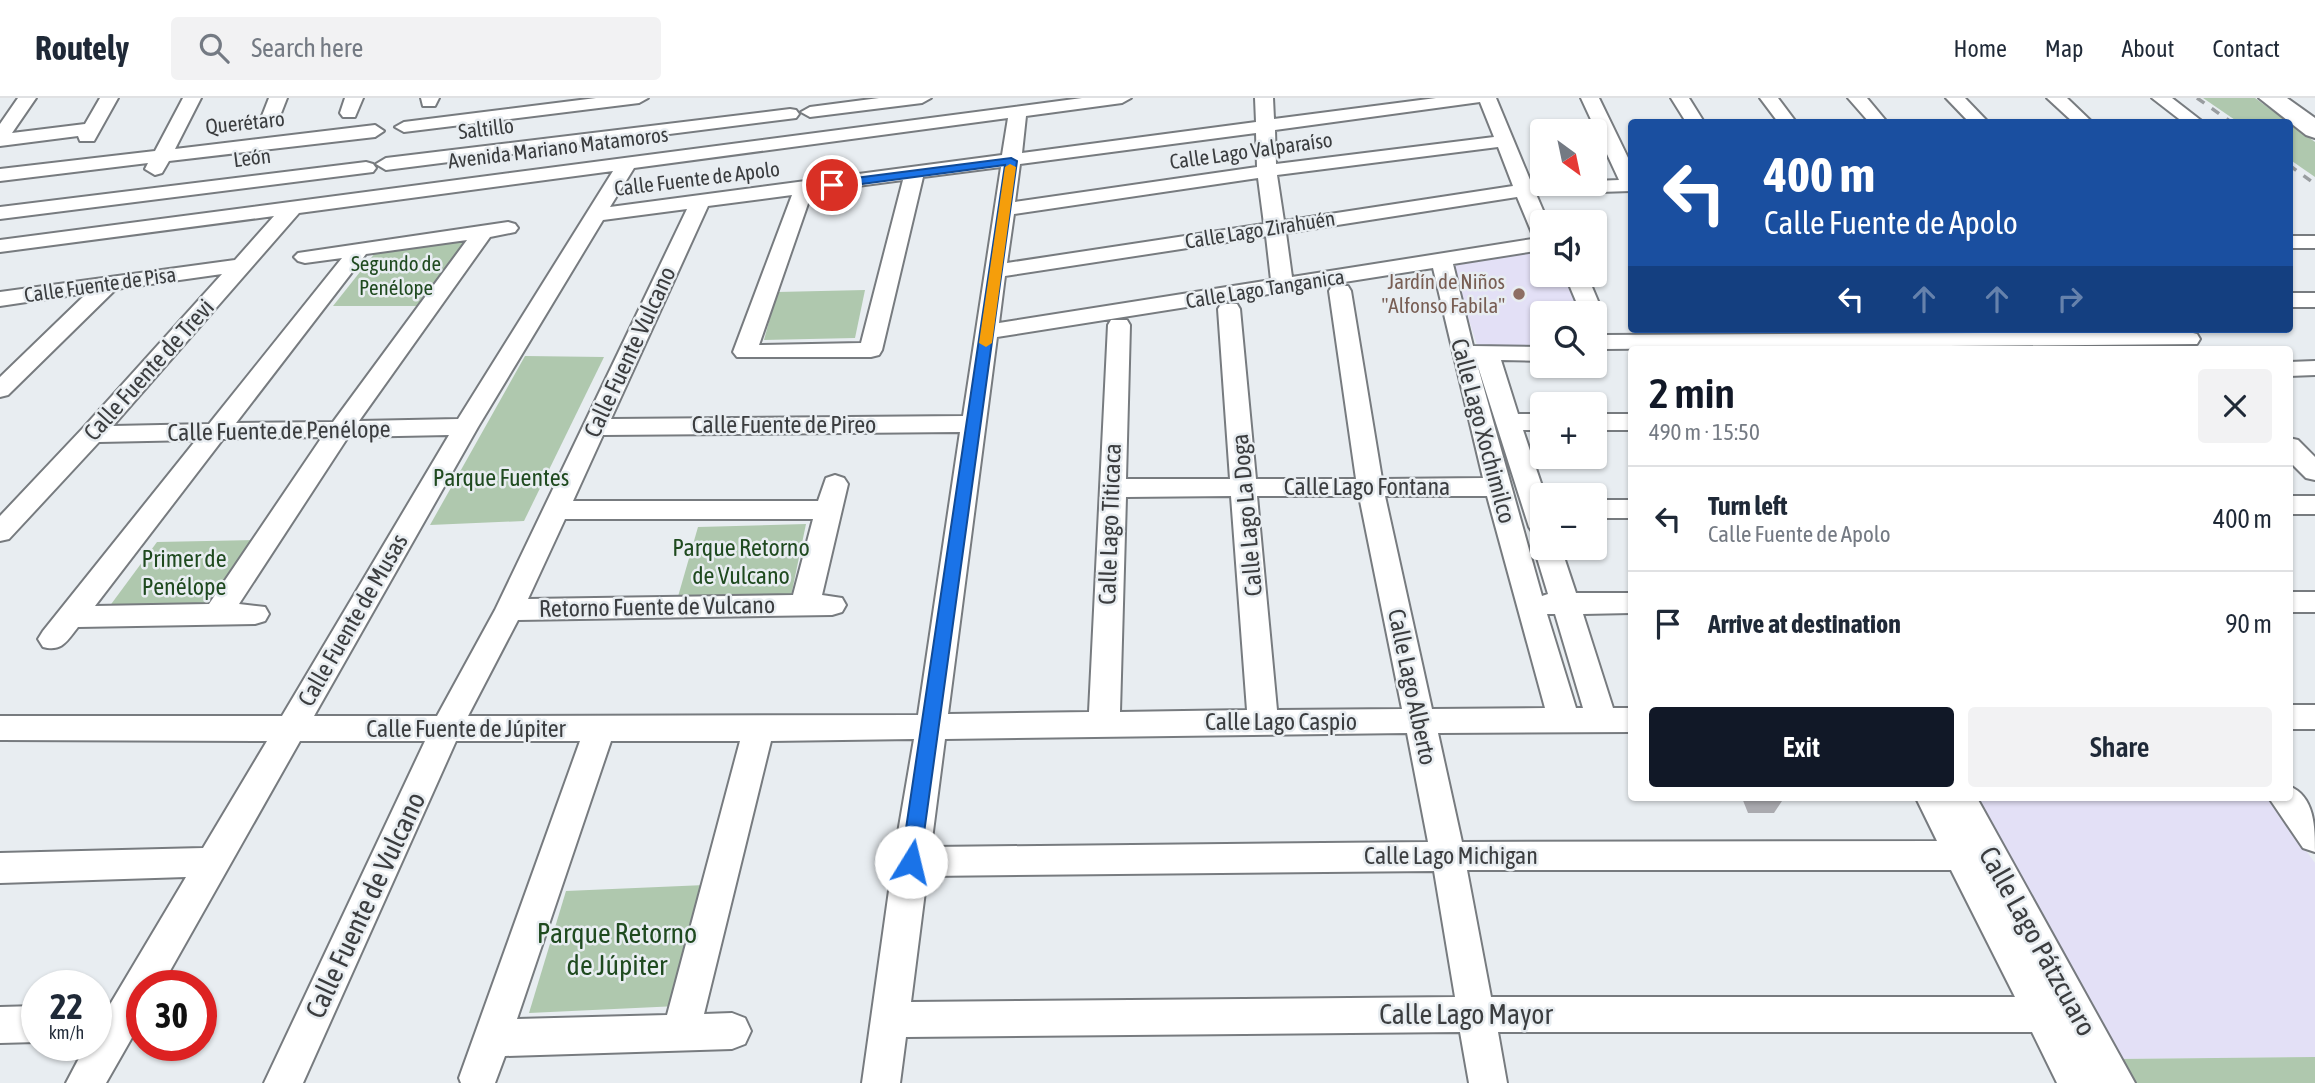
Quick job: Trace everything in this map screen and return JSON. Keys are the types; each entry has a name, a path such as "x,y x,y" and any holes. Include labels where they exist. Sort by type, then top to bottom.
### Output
{"highway":[{"path":"2271,98 2315,130"}],"street":[{"path":"0,139 27,98"},
{"path":"0,139 89,133 109,98"},
{"path":"138,203 192,98"},
{"path":"269,121 278,98"},
{"path":"404,127 594,100 639,98"},
{"path":"810,112 922,98"},
{"name":"Avenida Mariano Matamoros","path":"0,246 628,162 1013,104 1122,98"},
{"path":"1264,98 1267,171 1283,286"},
{"name":"Calle Fuente de Apolo","path":"596,215 1476,98"},
{"path":"1487,98 1504,141 1530,186"},
{"path":"1500,98 1530,183"},
{"path":"1590,98 1628,179"},
{"path":"1680,98 1693,119"},
{"path":"1769,98 1785,119"},
{"path":"1857,98 1875,119"},
{"path":"1955,98 1976,119"},
{"path":"2056,98 2080,119"},
{"path":"2161,98 2190,119"},
{"path":"592,145 594,100"},
{"path":"881,1083 1005,209 1011,161 1013,104"},
{"name":"Saltillo","path":"376,166 592,145 790,114"},
{"name":"Querétaro","path":"0,175 375,131"},
{"name":"Calle Lago Valparaíso","path":"1005,209 1267,171 1504,141"},
{"name":"Calle Fuente de Musas","path":"112,1017 213,862 466,427 628,162"},
{"name":"León","path":"0,213 138,203 376,166"},
{"path":"804,188 745,352 871,350 914,174"},
{"name":"Calle Lago Zirahuén","path":"1607,186 1628,185"},
{"name":"Calle Lago Zirahuén","path":"996,271 1530,189"},
{"name":"Calle Fuente Vulcano","path":"446,728 509,610 700,202"},
{"name":"Calle Fuente de Trevi","path":"0,532 92,435 295,205"},
{"path":"305,257 508,228"},
{"path":"217,615 340,430 483,232"},
{"path":"2293,242 2315,242"},
{"name":"Calle Lago Tanganica","path":"987,338 1199,306 1229,309 1340,291 1530,247"},
{"path":"53,639 359,250"},
{"name":"Calle Fuente de Pisa","path":"0,299 242,265"},
{"name":"Calle Lago Tanganica","path":"987,338 1119,325 1283,286 1443,267"},
{"name":"Calle Lago Xochimilco","path":"1443,267 1474,353 1509,422 1530,485"},
{"path":"0,390 108,284"},
{"name":"Calle Lago Alberto","path":"1340,291 1370,486 1448,856 1488,1083"},
{"path":"2293,300 2315,300"},
{"name":"Calle Lago La Doga","path":"1229,309 1263,722"},
{"name":"Calle Lago Titicaca","path":"1104,724 1119,325"},
{"path":"1642,346 1713,335 2057,334 2189,340"},
{"path":"1610,351 1628,348"},
{"path":"1474,353 1530,354"},
{"name":"Calle Lago Xochimilco","path":"1474,353 1496,487 1564,720"},
{"path":"2293,369 2315,369"},
{"path":"1509,422 1530,422"},
{"path":"1607,422 1628,422"},
{"name":"Calle Fuente de Pireo","path":"595,427 974,424"},
{"name":"Calle Fuente de Penélope","path":"92,435 466,427"},
{"path":"2293,445 2315,445"},
{"path":"2293,449 2315,472"},
{"name":"Retorno Fuente de Vulcano","path":"509,610 818,605 828,510 835,484"},
{"name":"Calle Lago Fontana","path":"1111,488 1496,487"},
{"path":"2293,505 2315,505"},
{"path":"1607,509 1628,509"},
{"path":"556,510 828,510"},
{"path":"1552,560 1565,603 1617,720"},
{"path":"2293,602 2315,602"},
{"path":"1530,604 1628,603"},
{"path":"70,617 255,614"},
{"path":"2293,718 2315,717"},
{"name":"Calle Lago Caspio","path":"932,726 1617,720"},
{"name":"Calle Fuente de Júpiter","path":"0,728 759,729 932,726"},
{"name":"Calle Fuente de Vulcano","path":"284,1083 446,728"},
{"path":"478,1077 600,728"},
{"path":"681,1033 759,729"},
{"name":"Calle Lago Pátzcuaro","path":"1934,801 1976,855 2018,935 2116,1083"},
{"name":"Calle Lago Pátzcuaro","path":"1960,801 1976,855"},
{"path":"2287,801 2315,838"},
{"name":"Calle Lago Michigan","path":"911,862 1448,856 1976,855"},
{"path":"0,868 213,862"},
{"name":"Calle Lago Pátzcuaro","path":"2018,935 2043,1015 2077,1083"},
{"name":"Calle Lago Mayor","path":"889,1020 1476,1014 2043,1015"},
{"path":"0,1025 21,1024"},
{"path":"492,1038 732,1031"},
{"name":"Calle Fuente de Musas","path":"85,1083 93,1061"}],"shaded area":[{"name":"Jardín de Niños \"Alfonso Fabila\"","path":"1530,252 1530,287 1574,287 1579,301 1530,301 1530,345 1477,345 1451,264"},
{"path":"1979,801 2270,801 2315,863 2315,1057 2119,1059"}],"green space":[{"path":"2203,98 2255,98 2284,119 2234,119"},
{"path":"2293,126 2315,142 2315,177 2293,162"},
{"name":"Segundo de Penélope","path":"468,237 418,306 333,306 379,248"},
{"path":"865,290 855,338 764,340 777,292"},
{"name":"Parque Fuentes","path":"525,356 604,357 524,521 430,525"},
{"name":"Parque Retorno de Vulcano","path":"806,524 791,596 677,600 698,527"},
{"name":"Primer de Penélope","path":"259,540 217,604 109,607 157,542"},
{"name":"Parque Retorno de Júpiter","path":"705,885 678,1006 529,1013 566,891"},
{"path":"2315,1057 2315,1083 2132,1083 2119,1059"}],"railway":[{"path":"2197,98 2227,119"},
{"path":"2293,168 2315,184"}],"slow traffic":[{"path":"986,343 1010,167"}],"place":[{"name":"Jardín de Niños \"Alfonso Fabila\"","path":"1519,294"}],"route":[{"path":"832,185 1011,161 911,862"}]}
